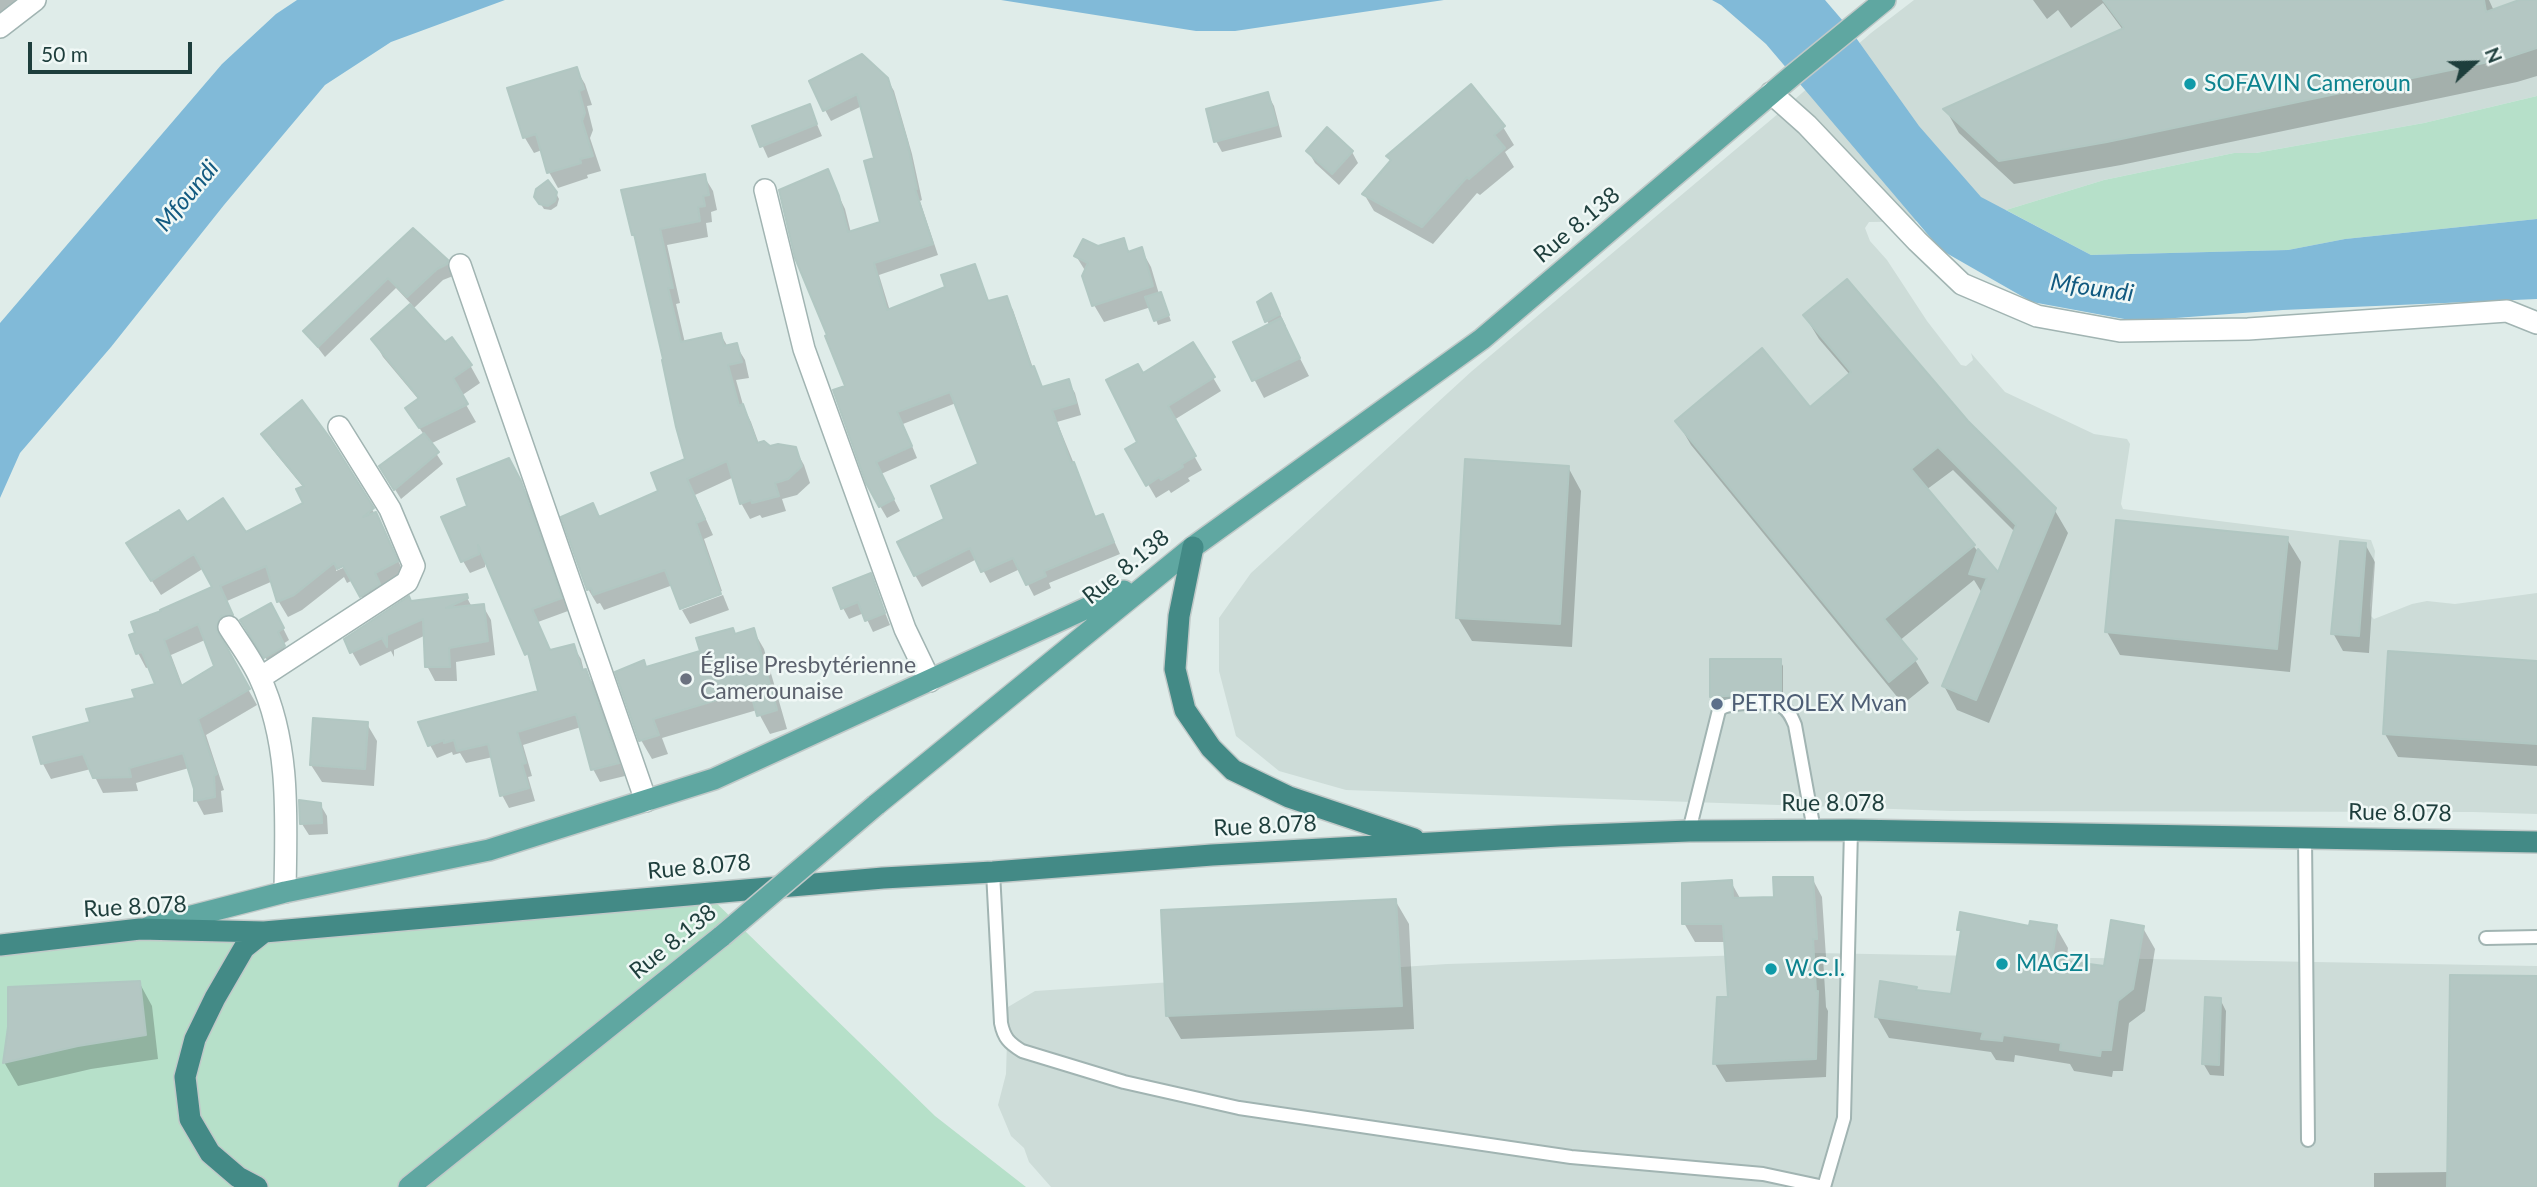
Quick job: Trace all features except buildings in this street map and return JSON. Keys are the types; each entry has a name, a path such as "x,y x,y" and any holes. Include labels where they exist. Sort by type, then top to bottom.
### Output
{"highway":[{"path":"1192,547 1179,616 1175,669 1185,710 1212,748 1233,771 1289,797 1426,843"},
{"name":"Rue 8.078","path":"0,945 140,929 264,932 719,891 1212,855 1689,831 1851,830 2537,842"},
{"path":"257,1187 238,1177 209,1153 190,1119 185,1077 195,1039 215,998 244,948 264,932"}],"main road":[{"name":"Rue 8.138","path":"409,1187 722,936 876,805 1154,577 1482,339 1885,0"},
{"path":"140,929 285,892 489,850 714,779 1154,577"}],"street":[{"path":"0,27 35,0"},
{"path":"1777,89 1807,125 1962,285 2037,316 2120,331 2248,329 2507,311 2537,323"},
{"path":"765,190 804,349 905,629 930,681"},
{"path":"460,265 646,801"},
{"path":"260,678 407,582 412,575 414,566 390,509 339,427"},
{"path":"229,627 260,678 276,724 287,795 285,892"}],"lane":[{"path":"1689,831 1719,710 1732,703 1781,706 1790,713 1796,724 1814,830"},
{"path":"993,872 1003,1033 1008,1042 1021,1051 1124,1082 1239,1108 1571,1157 1763,1174 1824,1187 1844,1118 1851,830"},
{"path":"2305,838 2308,1140"},
{"path":"2486,939 2537,937"}],"shaded area":[{"path":"1914,0 2537,0 2537,96 2424,123 2256,153 2234,153 2104,180 2006,210 1944,221 1869,222 1865,228 1870,241 1887,260 1927,321 1961,365 1966,366 1973,360 1971,353 2005,392 2094,434 2127,439 2130,444 2121,504 2123,509 2371,540 2375,551 2370,605 2374,619 2427,601 2455,604 2537,593 2537,814 1951,811 1346,790 1279,771 1236,736 1219,671 1219,618 1251,573 1472,371 1871,33"},
{"path":"1815,953 2537,966 2537,1187 1051,1187 1029,1162 1024,1148 1011,1136 998,1105 1006,1074 1008,1007 1035,991 1447,964"}],"green space":[{"path":"2537,96 2537,219 2345,239 2288,250 2091,255 2006,210 2104,180 2234,153 2256,153 2424,123"},
{"path":"705,892 935,1116 1026,1187 0,1187 0,945 264,932"}],"water":[{"name":"Mfoundi","path":"297,0 505,0 391,42 325,85 224,205 111,347 20,453 0,498 0,323 222,64 276,14"},
{"path":"1001,0 1444,0 1235,31 1196,31"},
{"name":"Mfoundi","path":"1712,0 1825,0 1849,28 1919,126 1981,197 2091,255 2288,250 2345,239 2537,219 2537,299 2283,310 2135,321 2032,302 1941,250 1766,44"}],"place":[{"name":"SOFAVIN Cameroun","path":"2190,84"},
{"name":"Église Presbytérienne Camerounaise","path":"686,679"},
{"name":"PETROLEX Mvan","path":"1717,704"},
{"name":"MAGZI","path":"2002,964"},
{"name":"W.C.I.","path":"1771,969"}]}
